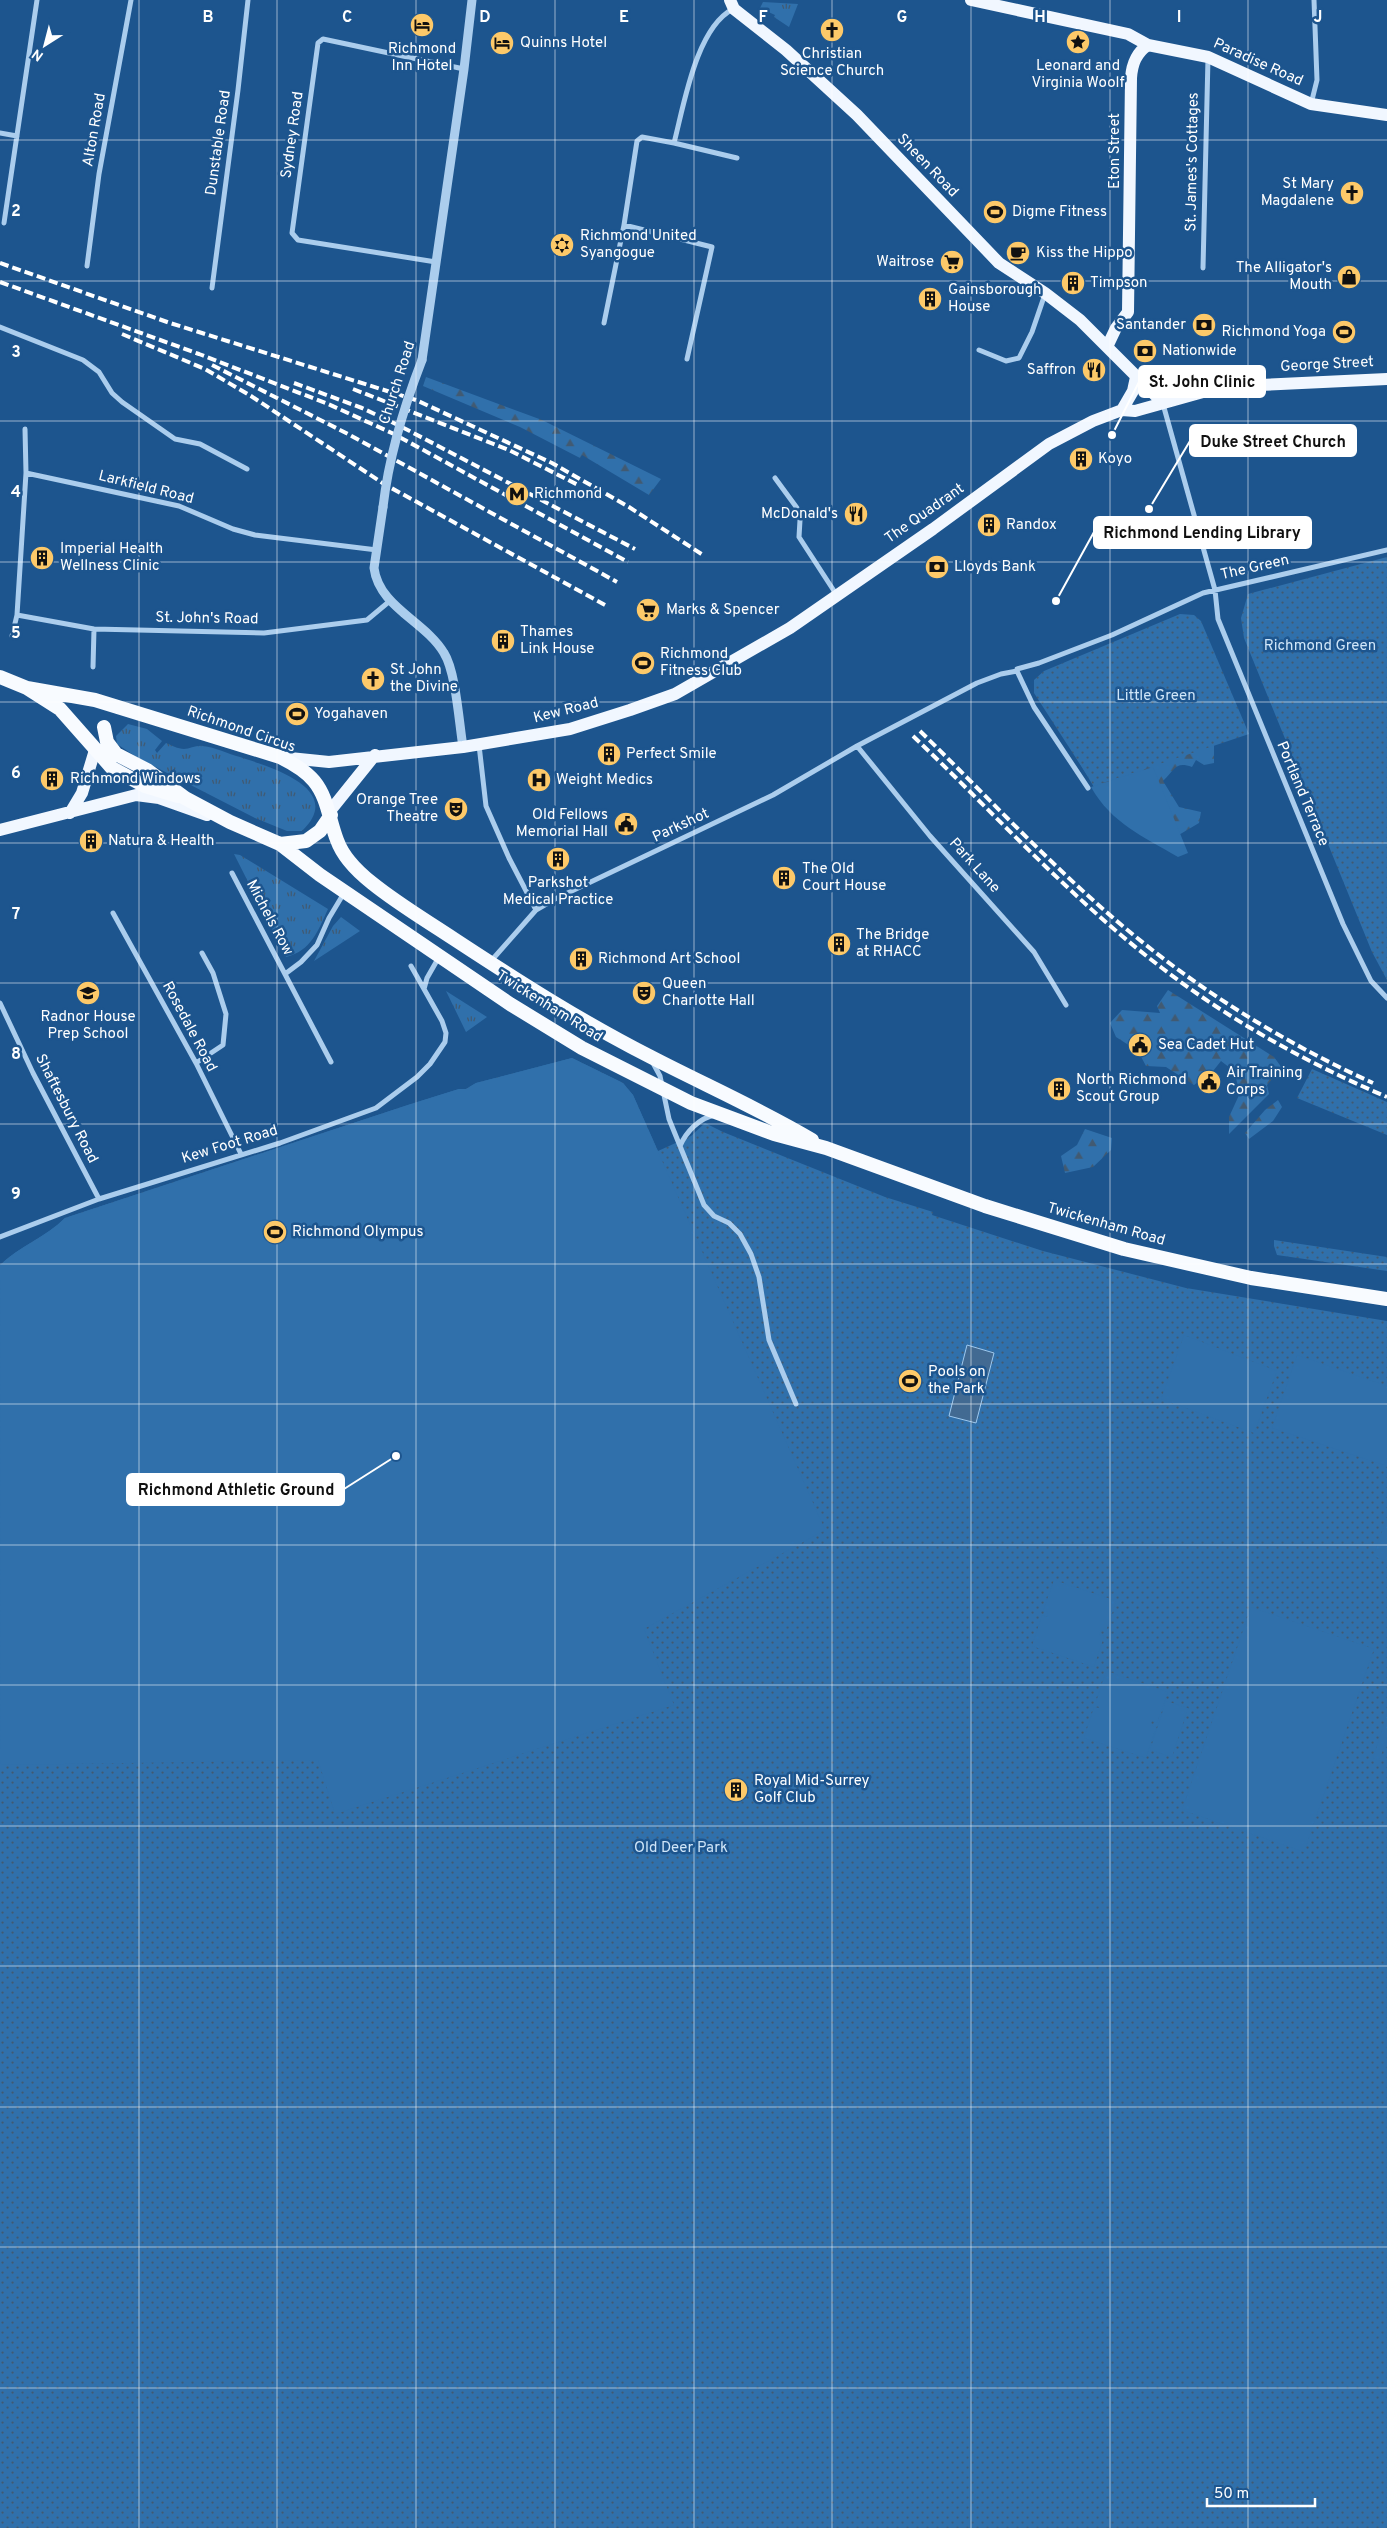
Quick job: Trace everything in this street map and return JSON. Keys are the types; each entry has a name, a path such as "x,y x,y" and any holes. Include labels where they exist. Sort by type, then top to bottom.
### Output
{"highway":[{"path":"0,677 28,688 60,709 112,768 145,786 185,798"},
{"name":"Richmond Circus","path":"28,688 86,698 280,757 297,766 314,780 330,813"},
{"path":"95,750 104,727 112,716 126,710"},
{"path":"104,727 107,742 116,754 147,770 185,798 230,822 280,844 306,841 320,832 330,813"},
{"name":"Twickenham Road","path":"330,813 337,841 350,862 373,884 490,963 586,1023 778,1119 826,1148"},
{"name":"Twickenham Road","path":"280,844 345,891 526,1014 582,1048 664,1091 774,1134 826,1148 985,1206 1124,1249 1251,1278 1387,1299"}],"main road":[{"name":"Paradise Road","path":"972,0 1128,34 1148,45 1208,57 1311,104 1387,115"},
{"name":"Sheen Road","path":"732,4 786,50 856,115 999,263 1045,293 1080,320 1162,402"},
{"name":"Eton Street","path":"1107,347 1116,328 1128,312 1130,299 1131,78 1133,62 1141,50 1148,45"},
{"path":"1122,410 1133,391 1136,377"},
{"name":"George Street","path":"1122,410 1135,411 1203,392 1260,384 1387,379"},
{"name":"The Quadrant","path":"750,651 790,628 836,594 932,529 1049,444 1093,421 1122,410"},
{"name":"Kew Road","path":"280,757 329,762 479,745 570,729 675,694 750,651"},
{"path":"70,813 82,793 95,750"},
{"path":"330,813 375,756"},
{"path":"0,830 136,795 146,795 230,822"}],"street":[{"path":"4,223 38,0"},
{"name":"Alton Road","path":"87,266 99,174 131,0"},
{"name":"Dunstable Road","path":"212,288 248,0"},
{"name":"Church Road","path":"463,747 450,669 445,654 391,600 376,577 374,568 390,458 398,424 422,360 464,69 472,0"},
{"path":"1311,104 1317,80 1314,0"},
{"path":"674,143 692,73 709,32 732,4"},
{"name":"Sydney Road","path":"437,262 298,240 292,234 318,43 323,39 464,69"},
{"name":"St. James's Cottages","path":"1203,268 1208,57"},
{"path":"0,132 16,136"},
{"path":"604,322 624,225 637,141 642,137 737,158"},
{"path":"624,225 712,247 687,359"},
{"path":"979,350 1006,361 1019,358 1032,332 1045,293"},
{"path":"0,327 16,335 83,360 99,372 112,393 122,402 175,439 200,444 247,469"},
{"name":"Portland Terrace","path":"1162,402 1216,590 1218,619 1343,924 1371,981 1387,998"},
{"path":"12,636 17,615 26,474 25,429"},
{"name":"Larkfield Road","path":"26,474 179,506 233,529 255,535 377,550"},
{"path":"774,478 797,508 800,520 799,537 836,594"},
{"name":"The Green","path":"1216,590 1387,550"},
{"path":"1088,788 1034,707 1017,669 1039,663 1112,635 1216,590"},
{"name":"St. John's Road","path":"17,615 94,629 264,633 367,620 391,600"},
{"path":"93,667 94,629"},
{"name":"Parkshot","path":"490,963 536,910 606,874 773,795 857,746 978,683 1001,674 1017,671"},
{"path":"479,745 486,806 509,858 536,910"},
{"name":"Park Lane","path":"857,746 930,836 1034,952 1066,1006"},
{"name":"Michels Row","path":"232,873 331,1062"},
{"name":"Michels Row","path":"285,974 301,962 317,945 329,918 345,891"},
{"name":"Rosedale Road","path":"113,913 196,1063 242,1154"},
{"path":"196,1063 223,1045 226,1014 213,973 202,953"},
{"path":"424,989 427,978 440,955"},
{"path":"411,966 424,989"},
{"name":"Kew Foot Road","path":"0,1237 99,1199 280,1143 376,1108 417,1077 430,1064 446,1042 446,1033 442,1021 424,989"},
{"name":"Shaftesbury Road","path":"0,1003 33,1073 99,1199"},
{"path":"649,1056 660,1076 669,1119 704,1205 714,1216 729,1224 740,1234 751,1254 761,1284 769,1340 796,1404"},
{"path":"680,1146 683,1138 698,1123 713,1115 723,1115"}],"green space":[{"path":"763,2 798,4 789,27 774,17 775,15 760,8"},
{"path":"426,377 542,420 661,479 649,495 582,455 580,458 520,427 423,386"},
{"name":"Richmond Green","path":"1387,557 1387,980 1372,952 1244,638 1241,618 1248,594"},
{"name":"Little Green","path":"1180,614 1194,615 1201,621 1249,734 1094,786 1034,693 1034,680 1044,671"},
{"path":"128,724 147,729 162,741 155,750 157,753 166,743 182,749 198,746 208,747 253,761 284,774 299,782 310,792 315,803 313,816 302,831 287,831 255,818 138,758 117,744 116,736"},
{"path":"1214,743 1214,763 1204,765 1196,760 1192,767 1186,765 1179,766 1163,781 1179,807 1201,812 1199,823 1177,836 1098,794 1075,755"},
{"path":"1153,767 1188,853 1178,857 1119,820 1099,800 1091,787"},
{"path":"234,854 240,855 328,909 313,939 302,950 286,957"},
{"path":"341,917 360,931 314,961 333,926"},
{"path":"1168,990 1274,1057 1282,1068 1267,1085 1269,1094 1229,1134 1229,1117 1240,1093 1234,1071 1221,1061 1213,1071 1194,1085 1166,1067 1146,1066 1138,1051 1116,1037 1110,1023 1122,1010 1160,1013 1157,1006"},
{"path":"446,991 487,1017 466,1032"},
{"name":"Old Deer Park","path":"572,1058 623,1083 633,1095 658,1151 691,1136 705,1123 885,1197 933,1212 932,1215 1043,1251 1186,1288 1387,1321 1387,2528 0,2528 0,1265 16,1252 50,1231 65,1218 411,1104 459,1089 466,1089 476,1083"},
{"path":"572,1058 623,1083 633,1095 825,1530 644,1629 674,1705 335,1814 318,1760 1,1765 0,1265 16,1252 50,1231 65,1218 411,1104 459,1089 466,1089 476,1083"},
{"path":"1312,1069 1387,1102 1387,1135 1297,1098"},
{"path":"1278,1100 1282,1107 1273,1121 1249,1139 1245,1133 1265,1110"},
{"path":"1085,1129 1112,1138 1111,1150 1093,1167 1065,1173 1061,1156 1077,1145"},
{"path":"1274,1240 1387,1257 1387,1271 1277,1255"},
{"path":"1184,1335 1277,1371 1254,1433 1161,1399"},
{"path":"1297,1355 1387,1386 1387,1458 1384,1465 1272,1428"},
{"path":"1387,1518 1387,1561 1373,1556"},
{"path":"1054,1580 1116,1601 1106,1631 1101,1630 1099,1635 1104,1636 1094,1667 1032,1646 1042,1615 1047,1617 1048,1612 1043,1611"},
{"path":"1251,1607 1374,1649 1304,1852 1182,1810"},
{"path":"1106,1671 1168,1692 1157,1723 1152,1721 1150,1725 1156,1727 1146,1758 1084,1738 1094,1707 1099,1708 1100,1704 1096,1702"},
{"path":"1166,1701 1188,1708 1172,1757 1150,1750"},
{"path":"1387,1714 1387,1737 1379,1761 1373,1758"}],"shaded area":[{"path":"967,1345 994,1353 976,1423 949,1416"}],"railway":[{"path":"0,263 170,323 416,400 552,463 629,507 703,555"},
{"path":"0,282 199,354 328,404 394,434 628,562"},
{"path":"122,334 205,369 251,396 384,484 605,605"},
{"path":"212,365 348,434 617,582"},
{"path":"294,383 362,408 400,426 635,549"},
{"path":"353,389 509,450 578,485"},
{"path":"920,731 1058,868 1146,945 1227,1004 1313,1054 1373,1083"},
{"path":"913,736 1096,914 1162,968 1215,1006 1270,1040 1328,1070 1387,1097"}],"place":[{"name":"Richmond Inn Hotel","path":"422,25"},
{"name":"Christian Science Church","path":"832,30"},
{"name":"Leonard and Virginia Woolf","path":"1078,42"},
{"name":"Quinns Hotel","path":"502,43"},
{"name":"St Mary Magdalene","path":"1352,193"},
{"name":"Digme Fitness","path":"995,212"},
{"name":"Richmond United Syangogue","path":"562,245"},
{"name":"Kiss the Hippo","path":"1018,253"},
{"name":"Waitrose","path":"952,262"},
{"name":"The Alligator's Mouth","path":"1349,277"},
{"name":"Timpson","path":"1073,283"},
{"name":"Gainsborough House","path":"930,299"},
{"name":"Santander","path":"1204,325"},
{"name":"Richmond Yoga","path":"1344,332"},
{"name":"Nationwide","path":"1145,351"},
{"name":"Saffron","path":"1094,370"},
{"name":"St. John Clinic","path":"1112,435"},
{"name":"Koyo","path":"1081,459"},
{"name":"Richmond","path":"517,494"},
{"name":"Duke Street Church","path":"1149,509"},
{"name":"McDonald's","path":"856,514"},
{"name":"Randox","path":"989,525"},
{"name":"Imperial Health Wellness Clinic","path":"42,558"},
{"name":"Lloyds Bank","path":"937,567"},
{"name":"Richmond Lending Library","path":"1056,601"},
{"name":"Marks & Spencer","path":"648,610"},
{"name":"Thames Link House","path":"503,641"},
{"name":"Richmond Fitness Club","path":"643,663"},
{"name":"St John the Divine","path":"373,679"},
{"name":"Yogahaven","path":"297,714"},
{"name":"Perfect Smile","path":"609,754"},
{"name":"Richmond Windows","path":"52,779"},
{"name":"Weight Medics","path":"539,780"},
{"name":"Orange Tree Theatre","path":"456,809"},
{"name":"Old Fellows Memorial Hall","path":"626,824"},
{"name":"Natura & Health","path":"91,841"},
{"name":"Parkshot Medical Practice","path":"558,859"},
{"name":"The Old Court House","path":"784,878"},
{"name":"The Bridge at RHACC","path":"839,944"},
{"name":"Richmond Art School","path":"581,959"},
{"name":"Radnor House Prep School","path":"88,993"},
{"name":"Queen Charlotte Hall","path":"644,993"},
{"name":"Sea Cadet Hut","path":"1140,1045"},
{"name":"Air Training Corps","path":"1209,1082"},
{"name":"North Richmond Scout Group","path":"1059,1089"},
{"name":"Richmond Olympus","path":"275,1232"},
{"name":"Pools on the Park","path":"910,1381"},
{"name":"Richmond Athletic Ground","path":"396,1456"},
{"name":"Royal Mid-Surrey Golf Club","path":"736,1790"}]}
